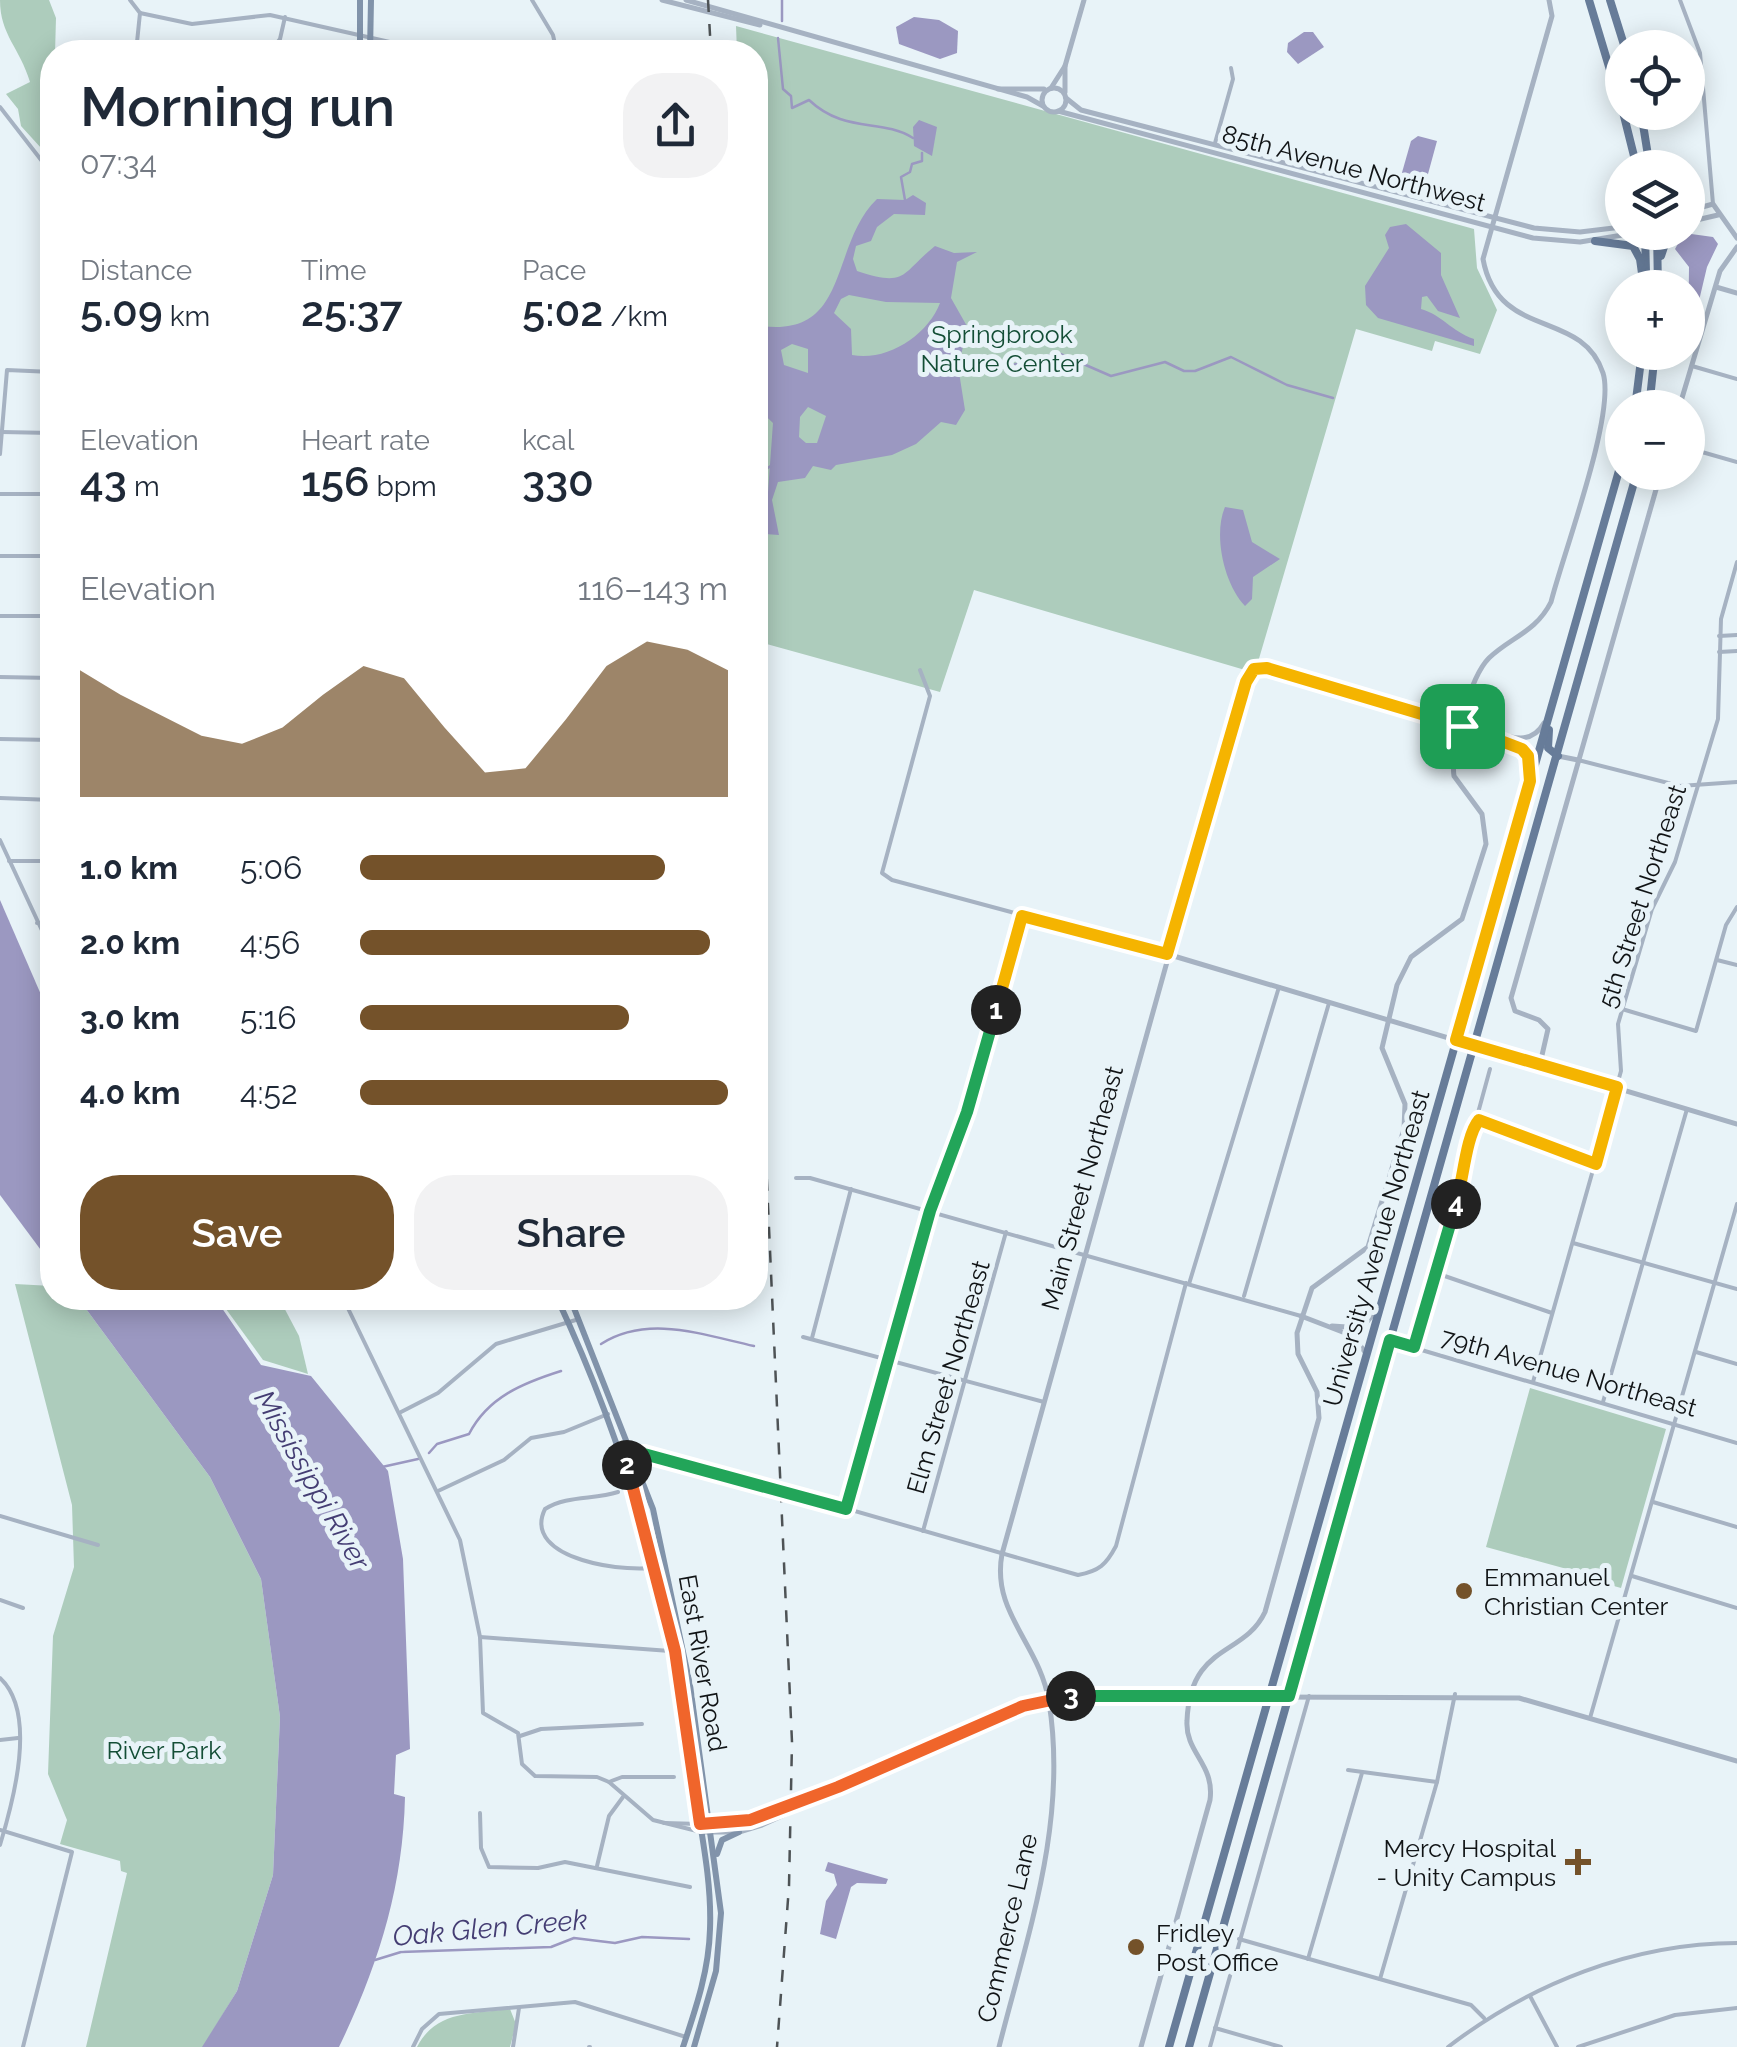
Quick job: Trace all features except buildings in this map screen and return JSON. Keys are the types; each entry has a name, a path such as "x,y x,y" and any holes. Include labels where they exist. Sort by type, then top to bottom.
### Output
{"main road":[{"path":"360,0 360,40"},
{"path":"370,40 371,0"},
{"path":"1589,0 1605,52"},
{"path":"1610,0 1620,30"},
{"path":"1595,242 1632,246 1642,270"},
{"path":"1657,250 1658,270"},
{"path":"1658,270 1664,250"},
{"name":"University Avenue Northeast","path":"1169,2047 1613,490"},
{"name":"University Avenue Northeast","path":"1189,2047 1632,490"},
{"path":"1552,706 1547,744 1558,756"},
{"name":"East River Road","path":"563,1310 624,1456 675,1651 710,1932 705,1975 683,2047"},
{"name":"East River Road","path":"575,1310 642,1476 684,1649 716,1860 719,1950 694,2047"},
{"path":"642,1476 646,1462 654,1457"},
{"path":"716,1860 722,1840 739,1832"}],"street":[{"path":"130,0 140,13 192,24 254,16 285,18 386,40"},
{"path":"532,0 554,40"},
{"path":"662,0 774,27"},
{"path":"686,0 1033,98 1043,106"},
{"path":"1058,111 1066,96 1065,66 1084,0"},
{"path":"1140,2047 1210,1800 1209,1771 1187,1732 1191,1693 1208,1662 1255,1628 1265,1612 1320,1418 1317,1392 1297,1348 1302,1316 1312,1288 1368,1246 1404,1128 1403,1097 1382,1048 1388,1018 1410,957 1462,919 1486,844 1484,820 1454,774 1462,726 1482,666 1533,628 1551,602 1605,399 1603,373 1584,345 1519,316 1498,299 1487,280 1483,259 1552,16 1549,0"},
{"path":"1680,0 1700,53 1714,204 1737,238"},
{"path":"137,40 140,13"},
{"path":"279,40 285,18"},
{"path":"1043,106 1042,96 1065,66"},
{"path":"1186,144 1209,147 1215,142 1233,79 1231,68"},
{"path":"998,89 1050,88"},
{"name":"85th Avenue Northwest","path":"1050,88 1084,111 1556,232 1605,228"},
{"name":"85th Avenue Northwest","path":"1043,106 1490,226 1554,241 1605,240"},
{"path":"0,107 40,159"},
{"path":"1258,163 1278,164 1280,160"},
{"path":"1705,206 1714,204"},
{"path":"1705,218 1718,215"},
{"path":"1705,323 1720,270 1737,247"},
{"path":"1716,287 1737,294"},
{"path":"0,454 7,370 40,371"},
{"path":"1705,370 1737,379"},
{"path":"2,432 40,433"},
{"path":"1705,453 1737,462"},
{"path":"1540,1064 1548,1029 1539,1020 1515,1011 1510,1001 1655,490"},
{"path":"0,494 40,494"},
{"path":"0,556 40,556"},
{"name":"5th Street Northeast","path":"1533,1382 1617,1087 1622,1009 1652,910 1674,862 1718,719 1719,636 1737,562"},
{"path":"0,616 40,616"},
{"path":"1719,636 1737,635"},
{"path":"1719,652 1737,651"},
{"name":"Main Street Northeast","path":"1048,1698 1029,1643 1003,1604 997,1580 1002,1554 1246,682 1254,669 1267,668 1462,726"},
{"path":"920,670 930,696 882,874 1388,1018 1737,1124"},
{"path":"0,677 40,678"},
{"path":"1462,726 1522,740 1532,737 1552,706"},
{"path":"1462,726 1525,752 1530,781"},
{"path":"0,739 40,740"},
{"path":"1558,756 1657,782 1697,786 1737,782"},
{"path":"0,798 40,800"},
{"path":"0,840 40,930"},
{"path":"9,861 40,861"},
{"path":"1622,1009 1696,1031 1726,925 1737,908"},
{"path":"846,1509 930,1211 967,1112 1022,916"},
{"path":"1717,960 1737,965"},
{"path":"624,1456 633,1453 654,1457 1078,1576 1096,1572 1106,1564 1116,1546 1188,1283 1279,988"},
{"path":"1244,1298 1329,1003"},
{"path":"1414,1347 1468,1161 1466,1150 1479,1120 1490,1069"},
{"path":"1604,1402 1687,1109"},
{"path":"1479,1120 1596,1164"},
{"path":"796,1178 851,1189 1302,1316 1358,1339 1366,1355"},
{"path":"812,1338 851,1189"},
{"path":"1590,1718 1737,1204"},
{"name":"Elm Street Northeast","path":"923,1531 1006,1232"},
{"path":"1573,1243 1737,1289"},
{"path":"1436,1273 1552,1312"},
{"path":"1332,1326 1366,1326 1386,1284"},
{"path":"349,1310 464,1552 480,1637 482,1710 490,1720 520,1736 541,1729 642,1724"},
{"path":"399,1413 438,1394 496,1344 579,1319"},
{"path":"803,1337 1044,1402"},
{"name":"79th Avenue Northeast","path":"1390,1340 1737,1443"},
{"path":"1696,1352 1737,1364"},
{"path":"438,1491 504,1460 531,1438 564,1432 608,1414"},
{"path":"618,1492 596,1500 556,1502 545,1508 540,1529 544,1541 554,1549 624,1568 666,1565"},
{"path":"1654,1502 1737,1527"},
{"path":"0,1516 98,1545"},
{"path":"1632,1576 1737,1608"},
{"path":"0,1600 23,1608"},
{"path":"480,1637 684,1649"},
{"path":"0,1678 10,1684 18,1738 18,1775 0,1845"},
{"path":"520,1736 524,1768 538,1776 596,1777 610,1782 662,1824 739,1832 1048,1698 1191,1693 1456,1694 1519,1698 1737,1761"},
{"path":"1380,1979 1437,1782 1456,1694"},
{"path":"1210,2047 1309,1696"},
{"name":"Commerce Lane","path":"999,2047 1050,1848 1056,1768 1048,1698"},
{"path":"0,1740 18,1738"},
{"path":"1348,1770 1437,1782"},
{"path":"1308,1959 1362,1773"},
{"path":"610,1782 622,1776 674,1777"},
{"path":"711,1829 748,1820 838,1787"},
{"path":"597,1866 609,1816 625,1796"},
{"path":"480,1813 481,1848 488,1867 511,1869 565,1862 690,1887"},
{"path":"2,1831 72,1852 23,2047"},
{"path":"1239,1939 1471,2005 1484,2020"},
{"path":"1448,2047 1484,2020 1604,1963 1705,1943 1737,1943"},
{"path":"1530,1996 1557,2047"},
{"path":"413,2047 422,2029 439,2014 506,2005 519,2008 575,2002 686,2037"},
{"path":"596,2007 686,2037"},
{"path":"513,2047 519,2008"},
{"path":"1578,2047 1675,2015 1737,2008"},
{"path":"1215,2028 1281,2047"}],"green space":[{"path":"0,0 49,0 56,18 55,40 40,40 40,147 21,126 18,109 6,94 30,82 1,12"},
{"name":"Springbrook Nature Center","path":"736,26 1474,229 1477,268 1497,310 1480,354 1435,341 1432,351 1356,329 1258,662 1245,670 974,590 940,692 768,644 768,40 737,40"},
{"name":"River Park","path":"15,1284 40,1285 40,1310 87,1310 210,1477 261,1579 280,1717 273,1875 237,1991 203,2047 86,2047 127,1873 121,1871 120,1861 60,1844 67,1820 48,1774 53,1636 74,1567 72,1505"},
{"path":"227,1310 285,1310 299,1336 308,1374 263,1360"},
{"path":"1530,1388 1666,1429 1621,1588 1596,1581 1596,1577 1486,1547"},
{"path":"510,2009 516,2024 510,2047 417,2047 434,2026 445,2020"}],"water":[{"path":"914,17 939,20 958,31 957,53 940,59 899,44 896,27"},
{"path":"1304,32 1313,32 1324,47 1298,64 1287,52 1288,43"},
{"path":"919,120 937,127 932,156 914,146 913,127"},
{"path":"1418,136 1437,141 1425,185 1401,176 1411,141"},
{"path":"913,195 926,203 925,215 894,214 877,227 871,241 856,246 853,259 857,271 895,278 935,246 954,253 977,252 957,262 951,298 968,328 958,366 965,410 956,425 941,422 916,444 892,455 836,465 831,470 813,466 805,478 778,482 772,500 779,535 768,534 773,423 768,418 768,325 786,326 808,319 823,305 862,219 877,199 905,200","holes":["849,295 886,302 940,303 926,326 905,344 879,354 852,355 851,329 834,313 841,299","792,344 808,349 808,373 784,365 781,350","808,407 826,416 817,443 806,443 799,437 800,417"]},
{"path":"1406,224 1441,253 1441,275 1460,318 1438,311 1427,296 1422,297 1421,309 1474,339 1474,346 1378,318 1366,305 1365,286 1389,248 1385,235 1390,227"},
{"path":"1705,236 1713,237 1718,244 1705,275 1705,270 1689,267 1676,250 1705,250"},
{"path":"1225,507 1243,510 1252,542 1280,559 1253,577 1252,599 1245,606 1231,585 1223,559 1220,531"},
{"path":"0,900 40,992 40,1249 0,1195"},
{"name":"Mississippi River","path":"87,1310 223,1310 261,1365 311,1376 388,1471 403,1559 410,1749 396,1755 394,1794 405,1797 394,1895 365,1987 339,2047 202,2047 237,1991 273,1875 280,1717 261,1579 210,1477"},
{"path":"828,1862 888,1879 886,1884 857,1883 851,1887 836,1939 820,1934 826,1901 837,1885 834,1874 825,1871"}],"waterway":[{"path":"782,0 782,21"},
{"path":"778,38 783,89 791,96 792,108 809,100 822,111 849,122 888,128 913,138"},
{"path":"905,200 901,177 910,172 912,164 922,161 922,153"},
{"path":"958,362 1009,366 1058,353 1111,376 1165,362 1184,371 1195,371 1231,357 1287,385 1333,398"},
{"path":"768,468 774,464"},
{"path":"601,1344 619,1335 657,1329 754,1346"},
{"path":"429,1453 437,1444 469,1434 486,1410 508,1393 561,1371"},
{"path":"382,1467 418,1459"},
{"name":"Oak Glen Creek","path":"375,1960 401,1952 551,1947 574,1938 615,1943 642,1937 689,1939"}],"railway":[{"path":"708,0 710,40"},
{"path":"768,1206 792,1742 789,1886 777,2047"}],"place":[{"name":"Emmanuel Christian Center","path":"1464,1591"},
{"name":"Mercy Hospital - Unity Campus","path":"1578,1862"},
{"name":"Fridley Post Office","path":"1136,1947"}],"route":[{"path":"1267,668 1462,726 1474,734 1522,749 1528,756 1530,781 1456,1040 1617,1087 1596,1164 1479,1120 1473,1127 1466,1150 1467,1167 1414,1347 1390,1340 1289,1696 1191,1693 1048,1698 750,1820 700,1824 675,1651 645,1522 624,1456 644,1454 846,1509 930,1211 967,1112 1022,916 1167,954 1246,682 1254,669 1267,668"}]}
